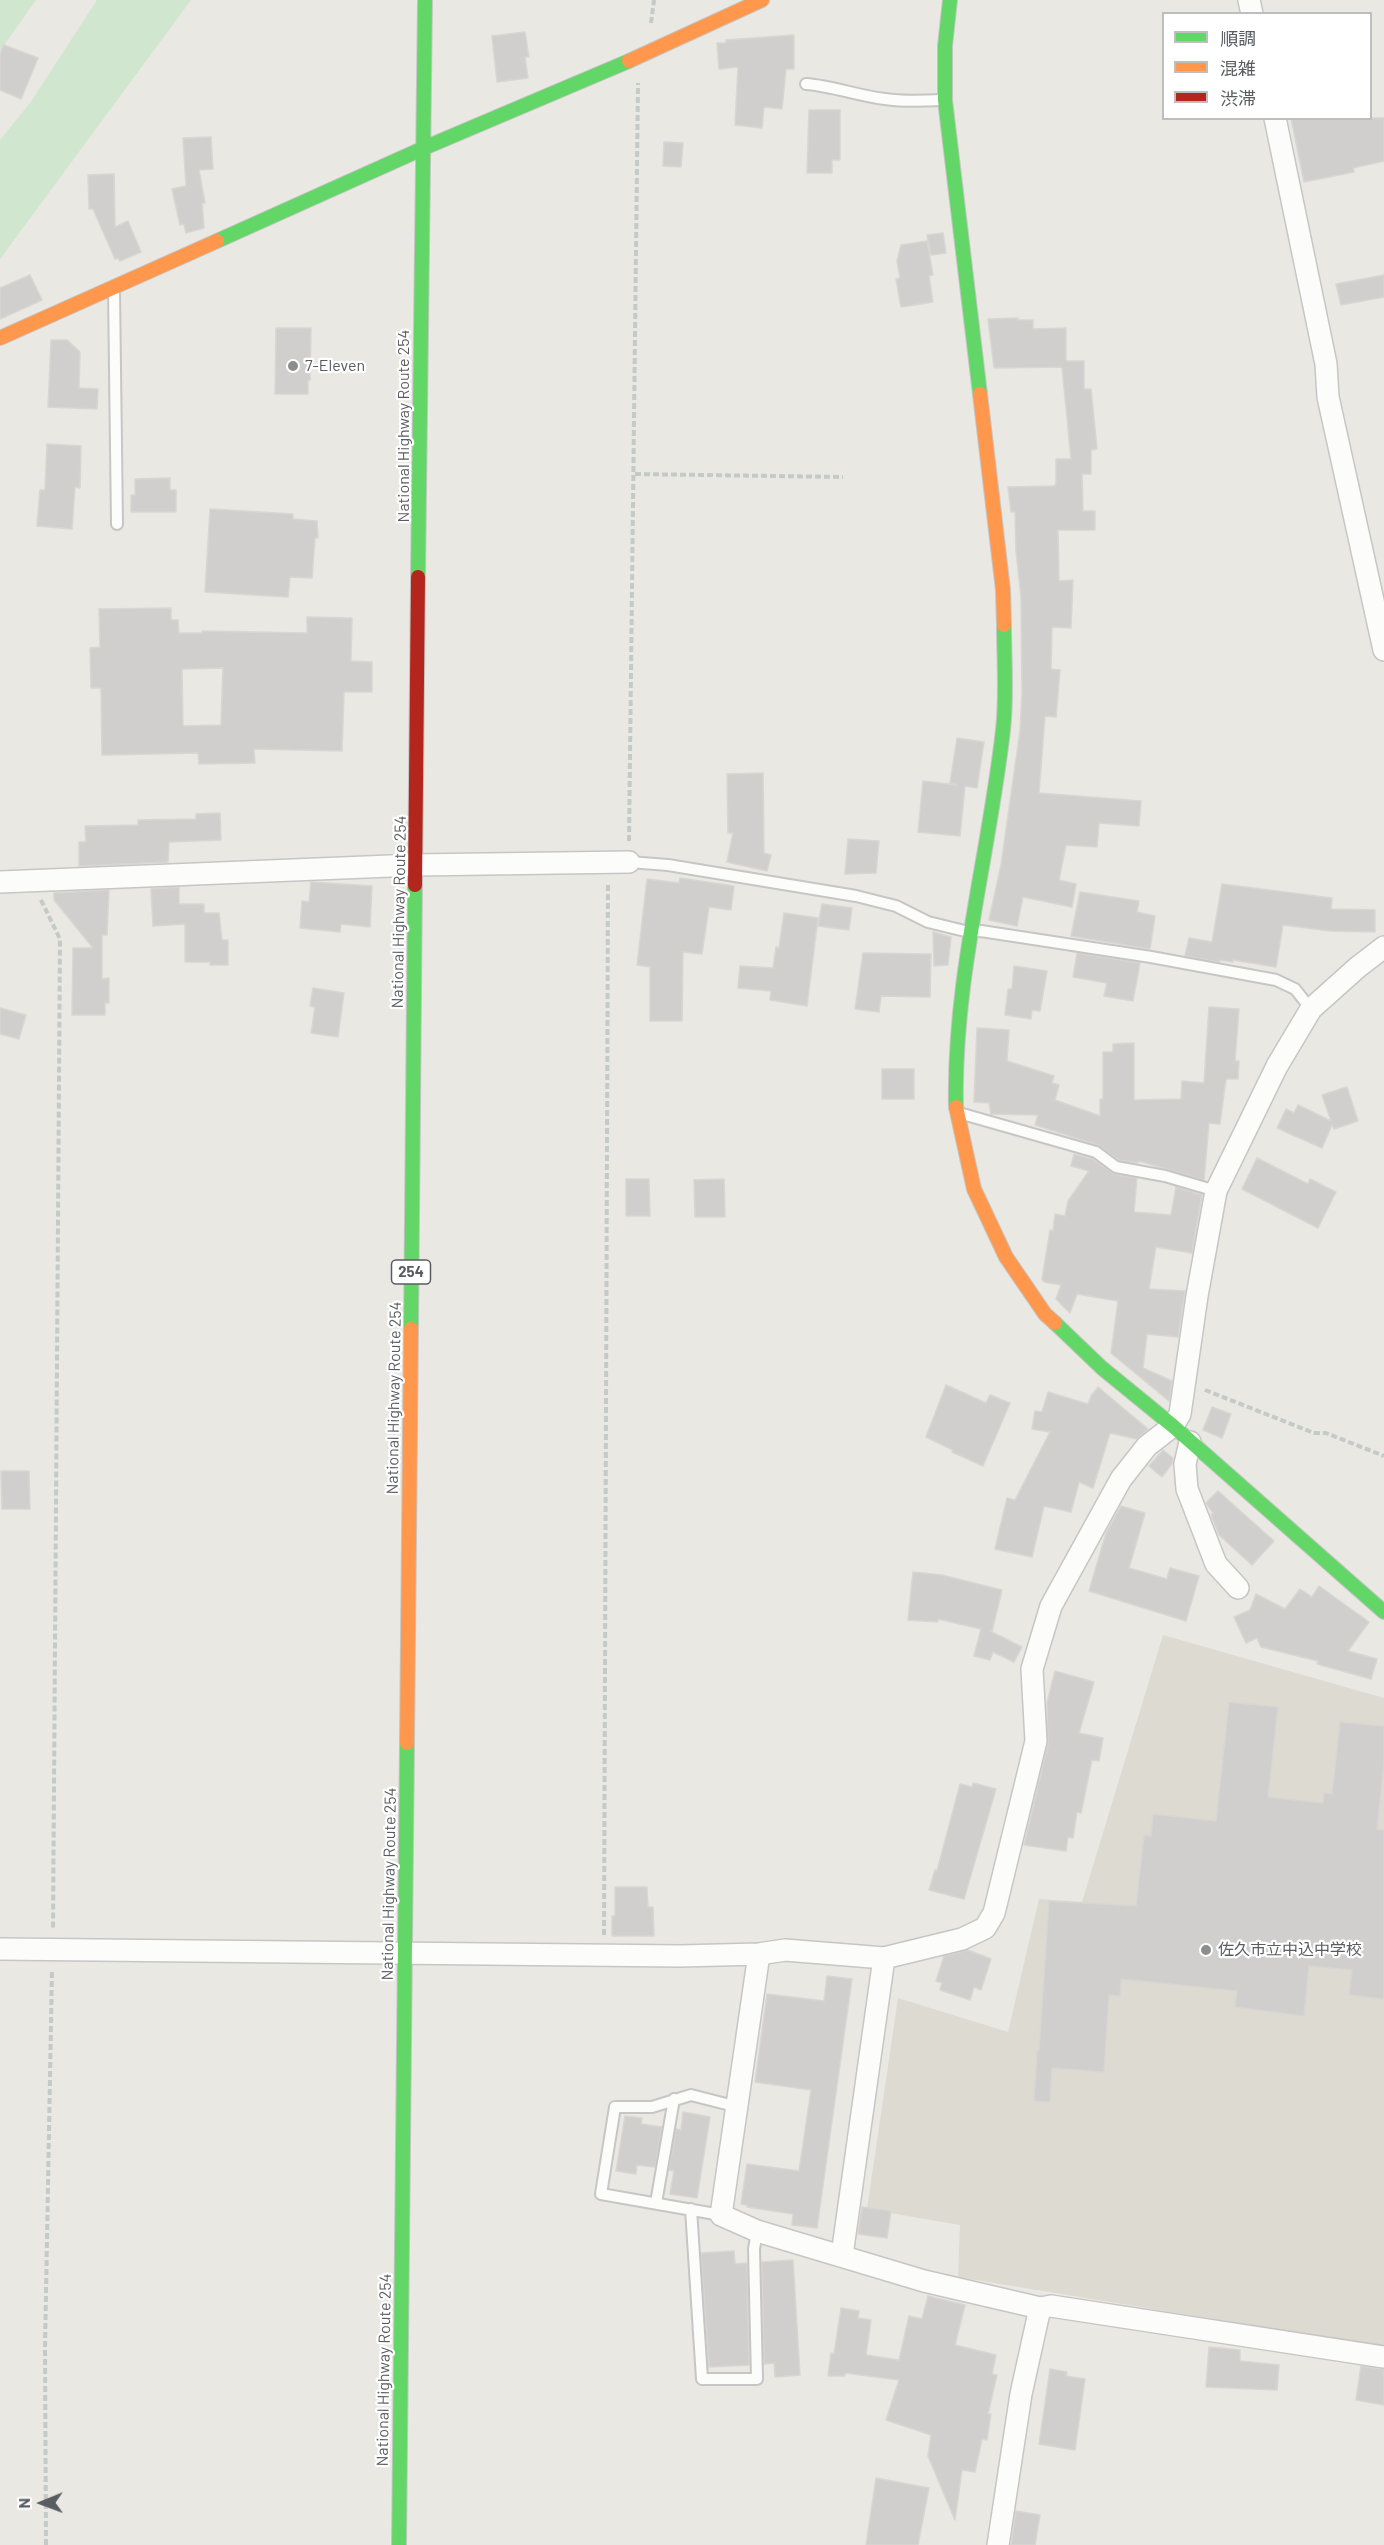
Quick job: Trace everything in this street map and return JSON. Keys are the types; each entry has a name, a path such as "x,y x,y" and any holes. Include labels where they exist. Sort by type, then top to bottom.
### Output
{"main road":[{"name":"National Highway Route 254","path":"399,2545 425,0"},
{"path":"0,338 424,148 643,55 762,0"},
{"path":"950,0 945,46 945,100 1003,590 1005,692 1003,729 984,863 969,932 955,1072 956,1112 974,1189 1005,1257 1045,1314 1071,1340 1173,1426 1384,1612"}],"street":[{"path":"1275,120 1326,364 1328,397 1380,610 1384,650"},
{"path":"0,882 416,865 629,862"},
{"path":"0,1949 604,1954 759,1954 785,1950 884,1958 962,1939 985,1928 994,1913 1036,1741 1032,1669 1051,1606 1121,1479 1147,1446 1173,1426 1180,1414 1186,1384 1192,1326 1216,1191 1277,1066 1311,1009 1384,947"},
{"path":"1190,1442 1185,1464 1187,1489 1216,1564 1238,1588"},
{"path":"759,1954 721,2215 757,2231 924,2281 1040,2308 1051,2306 1384,2357"},
{"path":"842,2255 884,1958"},
{"path":"998,2545 1021,2394 1040,2308"}],"lane":[{"path":"806,84 832,86 882,99 945,100"},
{"path":"114,288 117,524"},
{"path":"629,862 668,865 856,896 896,906 928,922 969,932 981,931 1151,957 1276,980 1295,990 1311,1009"},
{"path":"956,1112 1096,1152 1116,1167 1164,1176 1216,1191"},
{"path":"721,2215 600,2194 615,2107 652,2108 691,2095 738,2107"},
{"path":"656,2203 674,2099"},
{"path":"691,2209 702,2379 757,2379 754,2249 757,2231"}],"path":[{"path":"629,862 638,83 651,27 654,0"},
{"path":"635,474 843,477"},
{"path":"604,1954 608,861"},
{"path":"30,879 60,939 52,1949 45,2346 46,2545"},
{"path":"1186,1384 1197,1386 1314,1433 1326,1433 1384,1456"}],"shaded area":[{"name":"佐久市立中込中学校","path":"1163,1635 1384,1698 1384,2347 958,2277 960,2225 867,2209 898,1998 1008,2032 1039,1899 1082,1902"}],"green space":[{"path":"0,0 36,0 0,51"},
{"path":"97,0 191,0 0,259 0,140 30,103"}],"building":[{"path":"525,32 529,57 525,57 528,78 497,82 492,36"},
{"path":"794,35 794,69 786,69 782,109 764,107 762,128 735,125 738,67 719,69 717,43 726,43 726,40"},
{"path":"4,45 38,58 21,99 0,90 0,54"},
{"path":"809,110 840,110 840,160 832,160 832,173 807,173"},
{"path":"1384,118 1384,161 1353,168 1354,172 1304,182 1291,120"},
{"path":"211,137 213,169 199,170 205,203 202,203 204,228 186,233 184,224 180,225 172,189 186,186 183,138"},
{"path":"664,142 683,143 681,167 663,166"},
{"path":"114,174 115,227 128,221 141,252 120,261 118,258 115,259 93,209 89,209 88,175"},
{"path":"943,233 946,253 931,255 927,235"},
{"path":"927,241 933,275 929,276 933,302 901,307 896,279 900,278 897,261 901,245"},
{"path":"30,275 42,300 0,319 0,288"},
{"path":"1384,275 1384,297 1341,305 1336,284"},
{"path":"1018,318 1018,320 1033,320 1033,329 1066,328 1066,361 1084,361 1084,389 1091,389 1097,449 1091,450 1091,474 1082,474 1083,511 1095,511 1095,530 1058,530 1059,581 1073,580 1071,628 1052,627 1051,669 1060,670 1056,717 1045,716 1039,793 1141,801 1139,826 1099,823 1097,847 1066,845 1059,880 1076,884 1072,907 1023,897 1017,926 989,920 1001,865 1020,731 1022,693 1021,597 1015,512 1011,512 1008,487 1054,486 1056,484 1056,459 1071,459 1062,367 994,368 988,319"},
{"path":"276,328 311,328 308,394 275,394"},
{"path":"51,340 67,340 80,352 79,388 98,389 97,409 48,407"},
{"path":"47,444 81,446 80,488 75,487 72,529 37,526 40,490 45,490"},
{"path":"170,478 170,490 176,490 176,512 131,512 131,495 135,495 135,479"},
{"path":"210,509 293,514 293,519 317,521 318,538 315,538 312,578 290,577 288,597 205,592"},
{"path":"171,608 171,620 178,620 179,633 202,633 202,631 307,633 307,617 352,618 351,661 372,662 372,692 344,692 342,751 254,749 255,763 199,764 198,753 102,755 101,688 91,688 90,648 100,647 99,609","holes":["223,668 221,725 183,726 182,669"]},
{"path":"957,738 984,742 977,788 965,786 960,836 918,832 923,781 957,785 950,783"},
{"path":"763,773 764,853 771,855 767,871 727,862 733,833 728,833 727,774"},
{"path":"220,813 221,840 169,842 168,862 79,866 79,842 86,842 85,826 138,825 138,820 196,819 196,814"},
{"path":"848,839 879,841 876,873 845,874"},
{"path":"680,878 734,886 731,910 709,907 702,954 683,952 682,1021 650,1021 650,967 637,965 647,879 679,883"},
{"path":"311,882 372,886 370,927 341,924 340,932 300,928 302,901 309,902"},
{"path":"1222,884 1332,898 1331,909 1375,910 1375,932 1331,931 1283,925 1276,967 1233,960 1233,962 1220,960 1219,962 1185,956 1189,938 1212,942"},
{"path":"179,887 179,904 204,904 204,913 219,913 222,940 228,940 228,965 185,962 185,924 153,926 151,889"},
{"path":"109,890 107,935 102,935 102,979 109,978 109,1003 105,1003 105,1015 72,1015 73,948 93,948 54,900 54,893"},
{"path":"1080,892 1139,901 1137,912 1155,916 1150,949 1071,936"},
{"path":"822,904 852,908 849,930 818,926"},
{"path":"784,913 818,918 807,1006 770,1000 771,991 738,988 740,966 773,968 776,947 779,948"},
{"path":"933,932 951,937 948,965 934,966"},
{"path":"863,953 931,954 930,997 881,996 879,1012 855,1009"},
{"path":"1077,953 1140,963 1133,1001 1104,996 1107,983 1073,977"},
{"path":"1014,966 1047,971 1040,1011 1032,1010 1031,1019 1005,1015 1008,989 1012,989"},
{"path":"313,988 344,993 338,1037 311,1033 315,1007 310,1006"},
{"path":"1209,1007 1239,1009 1235,1061 1239,1061 1238,1079 1226,1079 1220,1124 1209,1123 1204,1180 1139,1161 1138,1163 1119,1160 1098,1145 1035,1125 1038,1115 991,1114 989,1103 974,1102 977,1028 1009,1030 1007,1061 1054,1076 1052,1083 1059,1085 1055,1100 1100,1116 1100,1099 1103,1099 1103,1052 1113,1052 1113,1044 1134,1043 1134,1100 1181,1099 1182,1081 1204,1083"},
{"path":"0,1008 26,1015 19,1039 0,1034"},
{"path":"882,1069 914,1069 914,1099 882,1099"},
{"path":"1347,1087 1358,1121 1334,1129 1332,1125 1322,1148 1277,1128 1286,1109 1294,1113 1298,1105 1331,1121 1322,1095"},
{"path":"1074,1154 1093,1159 1114,1174 1137,1178 1134,1212 1171,1215 1176,1187 1202,1195 1192,1253 1156,1247 1149,1289 1185,1291 1178,1337 1147,1334 1143,1368 1172,1381 1169,1401 1111,1353 1118,1301 1077,1294 1070,1313 1056,1299 1061,1285 1044,1282 1042,1279 1055,1214 1065,1216 1068,1201 1089,1171 1071,1166"},
{"path":"1257,1158 1308,1184 1310,1179 1336,1192 1318,1228 1242,1189"},
{"path":"626,1179 649,1179 650,1216 626,1216"},
{"path":"724,1179 725,1217 695,1217 694,1180"},
{"path":"946,1385 986,1403 990,1395 1010,1403 983,1466 926,1437"},
{"path":"1098,1387 1148,1429 1137,1439 1110,1433 1093,1488 1079,1482 1071,1512 1044,1506 1032,1557 995,1549 1007,1498 1015,1500 1050,1432 1032,1429 1035,1411 1042,1412 1048,1392 1088,1404"},
{"path":"1212,1407 1231,1414 1222,1438 1203,1430"},
{"path":"1163,1450 1173,1458 1172,1464 1162,1477 1149,1466"},
{"path":"1,1471 29,1471 30,1509 2,1509"},
{"path":"1218,1491 1274,1541 1252,1565 1219,1535 1211,1515 1213,1513 1206,1503"},
{"path":"1121,1506 1145,1513 1129,1568 1167,1579 1170,1568 1199,1576 1186,1621 1089,1591 1106,1533"},
{"path":"913,1572 942,1575 1002,1590 992,1631 990,1631 1022,1647 1014,1662 993,1652 990,1660 974,1656 981,1629 938,1619 938,1622 908,1620"},
{"path":"1319,1586 1369,1622 1348,1651 1377,1659 1371,1679 1317,1664 1318,1661 1261,1647 1257,1638 1246,1643 1234,1617 1250,1610 1256,1594 1285,1609 1300,1589 1312,1597"},
{"path":"1055,1671 1094,1682 1079,1733 1103,1738 1099,1761 1092,1760 1081,1813 1077,1812 1073,1838 1068,1837 1066,1851 1024,1845 1048,1744 1047,1703"},
{"path":"1229,1702 1278,1707 1268,1797 1323,1803 1324,1793 1332,1794 1340,1722 1384,1726 1384,1763 1377,1829 1384,1830 1384,1999 1349,1995 1352,1970 1309,1966 1304,2016 1235,2007 1237,1991 1121,1979 1120,1996 1109,1995 1104,2072 1052,2068 1050,2102 1034,2101 1049,1901 1136,1906 1144,1835 1151,1836 1153,1814 1216,1821"},
{"path":"973,1783 996,1789 964,1899 929,1890 935,1870 937,1871 960,1784 972,1787"},
{"path":"615,1887 647,1887 648,1907 653,1907 654,1936 612,1936"},
{"path":"968,1950 991,1959 981,1990 974,1987 970,2000 940,1990 942,1983 936,1981 944,1956"},
{"path":"827,1976 852,1979 817,2228 792,2225 793,2214 747,2207 741,2204 747,2164 799,2171 811,2090 755,2082 767,1994 824,2001"},
{"path":"683,2112 710,2117 697,2198 670,2194 674,2171 669,2170 676,2129 681,2130"},
{"path":"625,2116 642,2118 641,2124 662,2127 655,2167 637,2165 636,2174 616,2171"},
{"path":"862,2207 891,2211 887,2238 858,2234"},
{"path":"734,2251 735,2264 747,2263 749,2365 709,2367 701,2253"},
{"path":"793,2260 800,2375 775,2377 774,2363 764,2364 762,2262"},
{"path":"928,2296 965,2305 955,2345 996,2355 992,2374 997,2375 988,2414 991,2414 987,2440 982,2439 975,2472 962,2470 955,2520 928,2456 931,2435 886,2420 899,2380 845,2373 845,2376 828,2376 841,2308 859,2311 858,2318 871,2320 866,2355 899,2360 909,2316 922,2319"},
{"path":"1209,2347 1240,2350 1240,2361 1279,2365 1277,2390 1206,2387"},
{"path":"1361,2366 1384,2369 1384,2405 1356,2400"},
{"path":"1050,2369 1067,2372 1066,2376 1085,2379 1075,2450 1039,2444"},
{"path":"876,2478 929,2488 918,2545 866,2545"},
{"path":"1016,2511 1040,2515 1035,2545 1011,2545"}],"traffic: fast":[{"path":"418,577 425,0"},
{"path":"950,0 945,46 945,100 980,394"},
{"path":"217,241 424,148 629,61"},
{"path":"956,1107 960,1012 1003,730 1004,625"},
{"path":"411,1329 415,885"},
{"path":"1055,1323 1102,1368 1173,1426 1384,1612"},
{"path":"399,2545 407,1743"}],"traffic: slow":[{"path":"629,61 762,0"},
{"path":"0,338 217,241"},
{"path":"980,394 1003,590 1004,625"},
{"path":"956,1107 974,1189 1006,1257 1045,1314 1055,1323"},
{"path":"407,1743 411,1329"}],"traffic: jam":[{"path":"415,885 418,577"}],"place":[{"name":"7-Eleven","path":"293,366"},
{"name":"佐久市立中込中学校","path":"1206,1950"}]}
